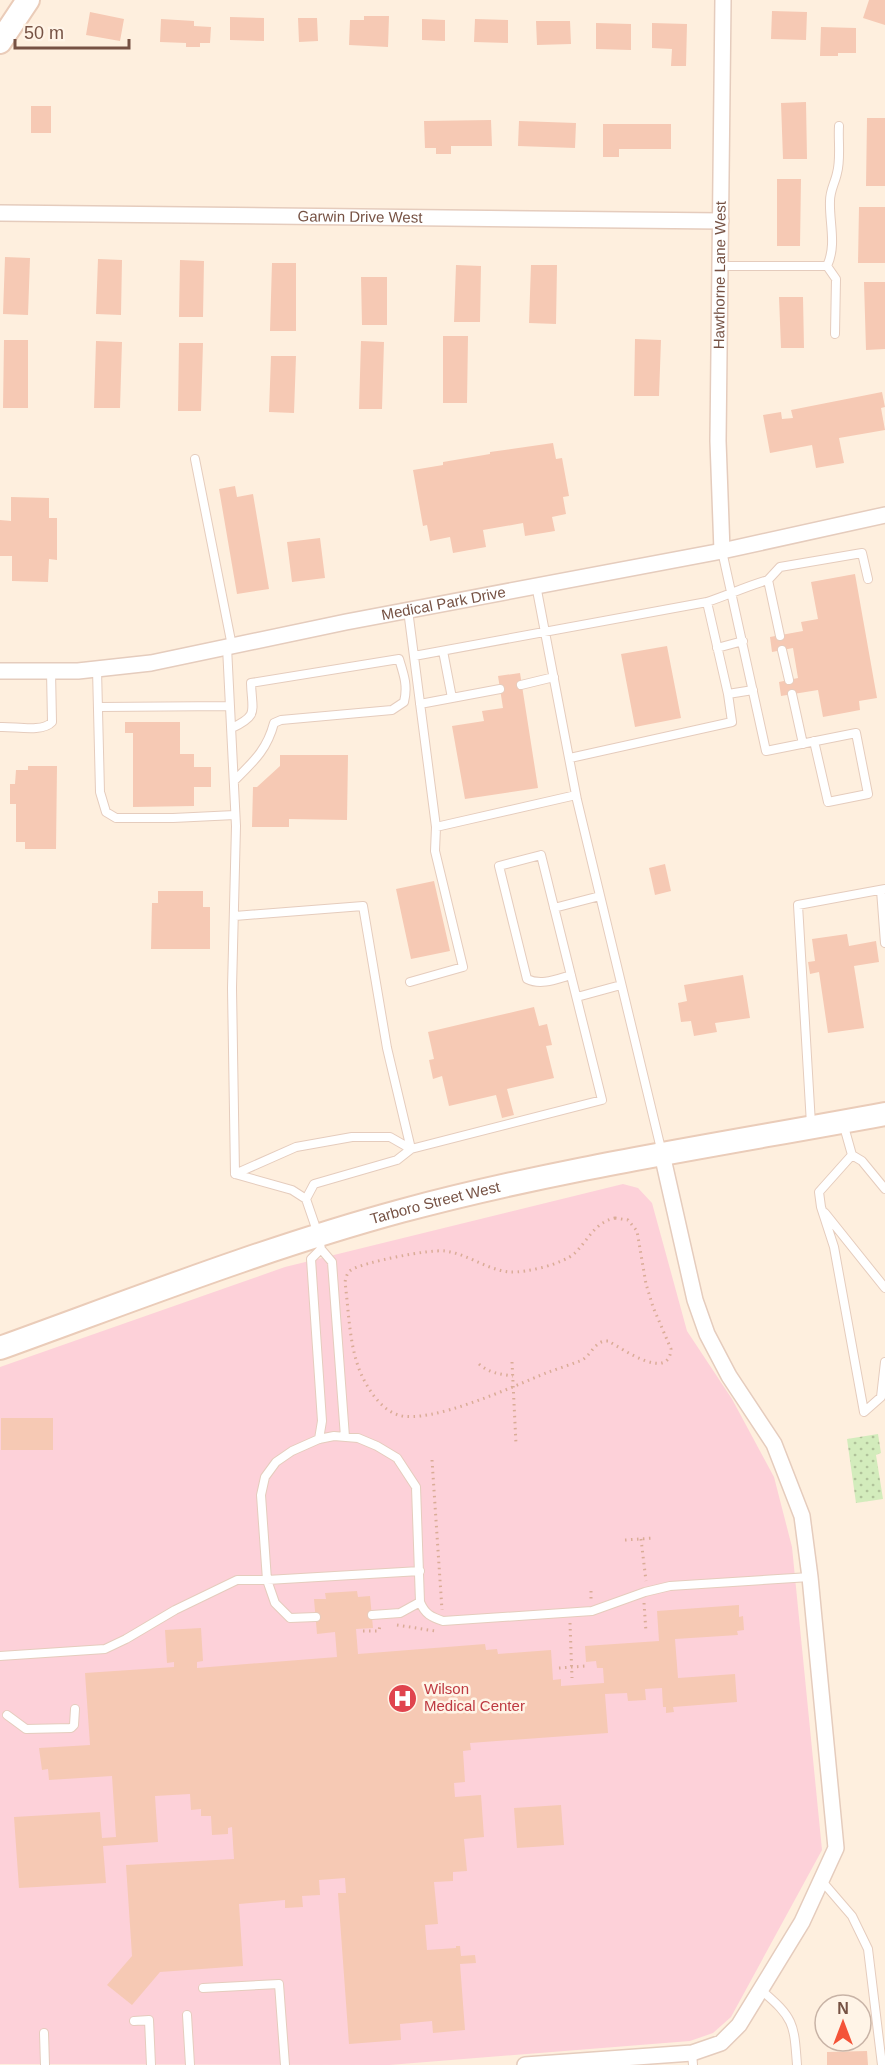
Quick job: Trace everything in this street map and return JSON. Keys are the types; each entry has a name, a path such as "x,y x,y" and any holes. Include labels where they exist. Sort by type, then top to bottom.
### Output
{"main road":[{"path":"0,42 28,0"},
{"name":"Tarboro Street West","path":"0,1348 480,1191 662,1154 885,1114"}],"street":[{"name":"Hawthorne Lane West","path":"723,0 718,441 723,551"},
{"name":"Garwin Drive West","path":"0,213 721,221"},
{"name":"Medical Park Drive","path":"0,671 97,669 151,663 408,610 723,551 885,515"},
{"path":"526,2065 693,2059 721,2043 739,2025 802,1922 836,1848 810,1577 801,1516 774,1444 729,1376 707,1334 684,1255 662,1154"}],"lane":[{"path":"827,266 831,257 830,204 831,191 838,173 839,126"},
{"path":"720,266 827,266"},
{"path":"827,266 836,279 835,334"},
{"path":"195,459 229,647 235,815 232,988 235,1174"},
{"path":"723,551 766,751 814,741 856,733 868,794 828,802 814,741"},
{"path":"414,656 707,602 733,594 748,585 768,580 780,567 862,553 868,579"},
{"path":"768,580 780,636"},
{"path":"536,585 576,795 662,1154"},
{"path":"570,758 732,722 707,602"},
{"path":"408,610 436,827 435,851 463,967 410,982"},
{"path":"717,648 743,641"},
{"path":"782,650 789,680"},
{"path":"443,651 452,698"},
{"path":"232,728 249,720 252,713 251,684 399,659 407,689 404,702 392,710 282,720 274,723 270,740 266,746 234,781"},
{"path":"97,669 100,792 106,812 116,818 235,815"},
{"path":"0,727 41,728 52,722 51,671"},
{"path":"522,684 554,677"},
{"path":"420,704 500,689"},
{"path":"728,694 753,690"},
{"path":"792,694 802,744"},
{"path":"99,707 230,706"},
{"path":"436,827 576,795"},
{"path":"306,1199 314,1184 397,1160 411,1149 602,1100 577,997 541,855 499,866 527,979 541,982 571,975"},
{"path":"812,1128 798,904 883,889 885,943"},
{"path":"554,908 600,896"},
{"path":"235,916 363,906 387,1048 411,1149"},
{"path":"577,997 621,985"},
{"path":"843,1122 852,1155 862,1161 885,1189"},
{"path":"235,1174 296,1148 352,1137 390,1137 411,1149"},
{"path":"852,1155 819,1192 821,1207 834,1247 864,1412 881,1397 885,1362"},
{"path":"235,1174 292,1190 306,1199 320,1242 332,1262 345,1437"},
{"path":"821,1207 885,1288"},
{"path":"319,1439 322,1421 311,1259 320,1242"},
{"path":"316,1617 290,1617 275,1603 267,1580 261,1495 265,1477 276,1462 319,1439 358,1438 398,1458 416,1487 420,1602 424,1611 443,1621 592,1611 645,1592 670,1586 810,1577"},
{"path":"0,1656 105,1648 237,1580 420,1571"},
{"path":"372,1615 400,1613 420,1602"},
{"path":"7,1715 26,1729 71,1728 75,1725 75,1709"},
{"path":"821,1880 852,1916 868,1949 882,2065"},
{"path":"203,1988 279,1984 285,2065"},
{"path":"761,1990 782,2007 790,2019 794,2030 796,2065"},
{"path":"187,2015 190,2065"},
{"path":"134,2021 148,2020 151,2065"},
{"path":"44,2033 45,2065"}],"path":[{"path":"607,1219 628,1220 637,1231 646,1284 671,1349 671,1356 667,1362 654,1363 644,1360 608,1341 598,1343 584,1360 513,1387 425,1416 399,1415 387,1409 371,1391 357,1362 345,1282 347,1274 363,1265 433,1251 456,1254 501,1270 520,1272 560,1263 573,1255 596,1227 607,1219"},
{"path":"512,1362 516,1444"},
{"path":"479,1364 494,1373 513,1376"},
{"path":"432,1460 443,1621"},
{"path":"625,1540 654,1538"},
{"path":"570,1622 572,1678"},
{"path":"559,1668 586,1666"}],"shaded area":[{"name":"Wilson Medical Center","path":"623,1184 638,1188 652,1203 687,1331 732,1399 774,1477 792,1547 822,1850 731,2017 713,2033 690,2041 389,2065 0,2064 0,1367 285,1267"}],"green space":[{"path":"878,1434 881,1453 876,1455 883,1499 856,1503 847,1439"}],"building":[{"path":"869,0 885,0 885,25 863,18"},
{"path":"772,11 807,12 806,40 771,39"},
{"path":"90,12 124,19 120,41 86,35"},
{"path":"364,16 389,16 388,47 349,45 350,20 364,20"},
{"path":"230,17 264,18 264,41 230,40"},
{"path":"298,18 317,18 318,41 299,42"},
{"path":"161,19 194,21 194,26 211,27 210,43 200,43 200,47 186,47 186,43 160,42"},
{"path":"422,19 445,20 445,41 422,40"},
{"path":"475,19 508,20 508,43 474,42"},
{"path":"536,21 570,21 571,44 537,45"},
{"path":"596,23 631,24 631,50 596,49"},
{"path":"652,23 687,24 686,66 671,66 672,49 652,48"},
{"path":"821,27 856,28 856,53 820,56"},
{"path":"806,102 807,159 783,159 781,103"},
{"path":"31,106 51,106 51,133 31,133"},
{"path":"867,118 885,118 885,186 866,186"},
{"path":"491,120 492,146 451,146 451,154 436,154 436,148 425,148 424,121"},
{"path":"519,121 576,123 575,148 518,146"},
{"path":"603,124 671,124 671,149 619,149 619,157 603,157"},
{"path":"777,179 801,179 800,246 777,246"},
{"path":"859,207 885,207 885,263 858,263"},
{"path":"5,257 30,258 28,315 3,314"},
{"path":"98,259 122,260 121,315 96,314"},
{"path":"180,260 204,261 203,317 179,317"},
{"path":"272,263 296,263 296,331 270,331"},
{"path":"456,265 481,266 480,322 454,322"},
{"path":"531,265 557,265 556,324 529,323"},
{"path":"361,277 387,277 387,325 362,325"},
{"path":"864,282 885,282 885,349 866,350"},
{"path":"779,297 803,297 804,348 781,348"},
{"path":"443,336 468,336 467,403 443,403"},
{"path":"635,339 661,340 659,396 634,396"},
{"path":"4,340 28,340 28,408 3,408"},
{"path":"96,341 122,342 120,408 94,408"},
{"path":"361,341 384,342 382,409 359,409"},
{"path":"179,343 203,343 201,411 178,411"},
{"path":"271,356 296,356 294,413 269,412"},
{"path":"882,392 885,407 881,408 885,430 839,438 844,463 816,468 812,445 770,453 763,415 781,412 782,419 793,418 791,410"},
{"path":"553,443 556,459 562,458 569,496 563,497 566,514 552,517 555,531 525,536 523,523 483,530 486,547 453,553 450,537 430,541 427,525 423,526 413,470 443,465 443,462 490,454 490,452"},
{"path":"235,486 237,497 253,494 269,589 237,594 219,489"},
{"path":"11,497 49,498 49,518 57,518 57,560 49,559 48,582 12,581 12,556 0,556 0,520 11,521"},
{"path":"320,538 325,578 292,582 287,542"},
{"path":"855,574 877,698 859,701 860,710 823,717 818,690 781,696 779,682 798,678 793,648 772,652 770,637 803,631 801,622 818,619 811,582"},
{"path":"667,646 681,718 635,727 621,654"},
{"path":"520,673 538,788 465,799 452,726 484,721 482,711 503,708 498,676"},
{"path":"125,722 180,722 180,754 194,754 194,767 211,767 211,787 194,787 194,806 133,807 133,733 125,733"},
{"path":"280,755 348,755 347,820 289,819 289,827 252,827 253,787 257,787 280,766"},
{"path":"28,766 57,766 56,849 25,849 25,842 16,842 16,804 10,804 10,784 15,784 16,770 28,770"},
{"path":"665,864 671,891 655,895 649,868"},
{"path":"434,881 450,951 411,959 396,889"},
{"path":"158,891 203,891 203,907 210,907 210,949 151,949 152,903 158,903"},
{"path":"847,934 849,946 876,941 879,962 854,966 864,1028 828,1033 819,972 810,974 808,962 815,961 812,939"},
{"path":"743,975 750,1018 715,1023 717,1032 694,1036 691,1021 681,1022 678,1003 687,1001 684,985"},
{"path":"534,1007 539,1026 547,1024 552,1045 546,1046 554,1078 507,1089 514,1115 502,1118 496,1095 449,1106 442,1076 433,1079 429,1060 434,1059 428,1032"},
{"path":"1,1418 53,1418 53,1450 1,1450"},
{"name":"Wilson Medical Center","path":"357,1591 358,1597 370,1596 373,1628 356,1629 358,1654 485,1644 486,1650 497,1649 498,1654 551,1650 553,1680 561,1679 561,1686 604,1683 603,1668 597,1668 596,1661 586,1662 585,1646 659,1641 657,1611 739,1605 739,1617 743,1616 744,1630 737,1631 738,1635 675,1639 678,1678 735,1674 737,1702 673,1707 674,1712 666,1713 666,1707 663,1707 662,1688 645,1689 646,1700 628,1701 627,1693 605,1694 608,1733 470,1743 471,1750 463,1751 465,1782 454,1783 455,1797 481,1795 484,1837 464,1839 467,1871 453,1872 453,1881 434,1882 438,1924 425,1925 427,1950 460,1946 461,1956 475,1955 476,1963 460,1964 465,2030 433,2033 432,2021 400,2024 401,2040 349,2044 338,1893 346,1893 345,1878 319,1880 320,1895 302,1896 303,1907 285,1908 285,1900 239,1904 243,1966 160,1972 132,2005 107,1985 132,1956 126,1865 234,1859 232,1827 228,1828 228,1834 212,1835 211,1816 201,1816 201,1809 191,1810 190,1794 155,1796 158,1842 103,1846 106,1883 19,1888 14,1817 100,1812 102,1838 116,1837 112,1776 49,1780 48,1769 42,1770 39,1748 90,1745 85,1673 174,1667 174,1662 167,1663 165,1630 201,1628 203,1661 197,1662 197,1668 337,1657 335,1632 317,1634 314,1599 326,1599 325,1593"},
{"path":"561,1805 564,1845 517,1848 514,1808"},
{"path":"827,2053 867,2053 868,2065 827,2065"}],"place":[{"name":"Wilson Medical Center","path":"403,1698"}]}
